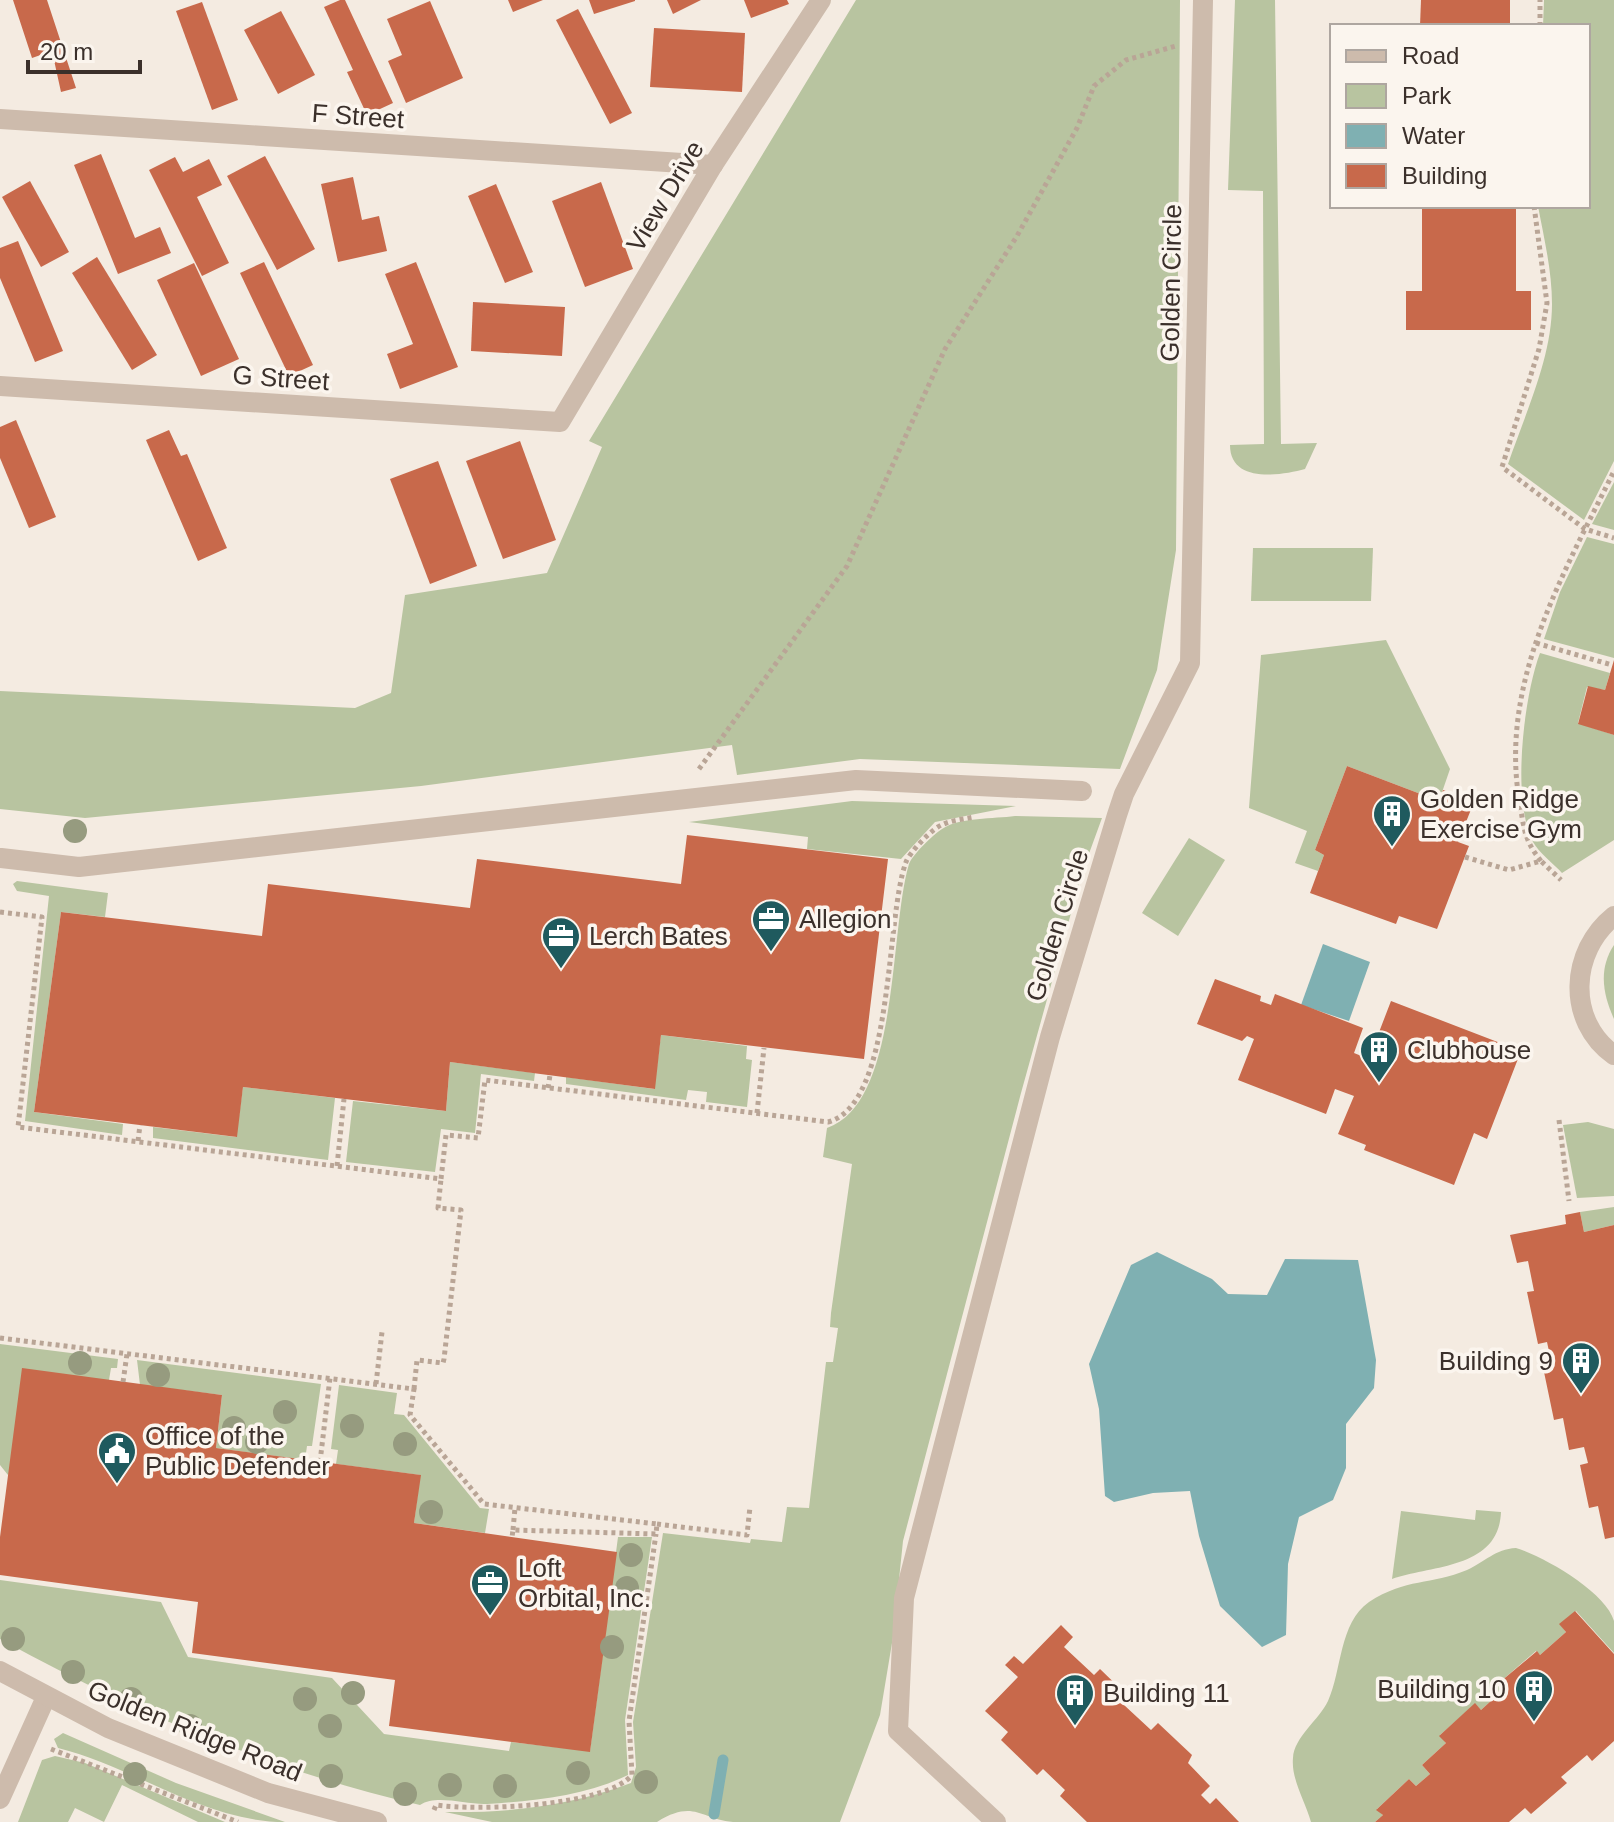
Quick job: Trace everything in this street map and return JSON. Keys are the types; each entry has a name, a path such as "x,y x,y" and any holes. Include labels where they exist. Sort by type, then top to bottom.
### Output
{"street":[{"name":"View Drive","path":"560,422 713,165 821,0"},
{"name":"Golden Circle","path":"996,1822 898,1731 904,1598 1050,1037 1117,815 1124,794 1190,663 1203,0"},
{"name":"F Street","path":"0,119 713,165"},
{"name":"G Street","path":"0,386 560,422"},
{"path":"1,858 79,867 856,780 1082,791"},
{"path":"1614,916 1602,926 1585,951 1577,981 1581,1006 1598,1044 1614,1055"},
{"name":"Golden Ridge Road","path":"0,1671 108,1728 268,1793 377,1822"},
{"path":"0,1799 46,1697"}],"path":[{"path":"1540,0 1540,24"},
{"path":"673,801 727,734 847,566 945,349 1017,236 1077,128 1094,86 1126,60 1202,41"},
{"path":"1534,208 1547,303 1539,349 1502,467 1585,529 1614,538"},
{"path":"1561,880 1526,843 1517,784 1521,712 1527,667 1563,569 1614,471"},
{"path":"1536,643 1612,665"},
{"path":"750,1507 747,1535 484,1504 410,1415 417,1360 443,1363 444,1359 461,1210 438,1208 446,1135 478,1138 485,1080 828,1122 837,1120 858,1100 872,1065 906,860 940,824 982,815"},
{"path":"1465,857 1509,870 1541,861"},
{"path":"0,912 42,917 18,1127 441,1179"},
{"path":"757,1113 764,1048"},
{"path":"548,1088 550,1075"},
{"path":"337,1166 344,1099"},
{"path":"1559,1120 1569,1201"},
{"path":"138,1141 140,1125"},
{"path":"376,1384 382,1332"},
{"path":"0,1338 414,1389"},
{"path":"123,1382 127,1354"},
{"path":"320,1462 330,1378"},
{"path":"515,1508 513,1534 656,1534"},
{"path":"434,1810 436,1805 496,1808 583,1796 626,1782 632,1775 629,1721 657,1524"},
{"path":"27,1740 238,1822"}],"green space":[{"path":"856,0 1180,0 1176,550 1157,670 1120,769 860,759 737,775 732,745 421,786 85,818 0,809 0,691 355,708 391,693 405,595 547,573 602,447 589,441"},
{"path":"1235,0 1275,0 1281,444 1317,443 1305,469 1282,474 1258,474 1238,466 1232,457 1230,445 1264,444 1263,191 1228,190"},
{"path":"1544,0 1614,0 1614,461 1584,520 1508,464 1543,365 1551,324 1551,279 1538,208 1590,208 1590,24 1543,24"},
{"path":"1614,482 1614,530 1592,524"},
{"path":"1587,537 1614,544 1614,658 1544,639 1560,592"},
{"path":"1253,548 1373,548 1371,601 1251,601"},
{"path":"1386,640 1450,769 1439,801 1347,766 1315,850 1324,855 1318,871 1295,863 1307,831 1249,808 1261,655"},
{"path":"1540,653 1610,673 1605,690 1587,687 1578,723 1614,735 1614,840 1562,873 1533,842 1526,823 1523,800 1521,775 1525,720"},
{"path":"852,801 1016,806 935,822 901,859 807,849 808,837 689,822"},
{"path":"1015,816 1102,818 1083,870 1021,1093 903,1541 893,1637 880,1715 840,1822 733,1822 689,1811 657,1822 492,1822 445,1812 493,1811 562,1803 631,1783 636,1767 633,1722 663,1533 750,1543 751,1539 782,1542 787,1507 809,1508 826,1362 833,1362 838,1328 830,1327 831,1313 852,1164 823,1157 827,1128 851,1112 868,1086 880,1051 903,894 911,860 929,840 949,825 967,820"},
{"path":"1189,838 1225,860 1178,936 1142,913"},
{"path":"17,881 108,893 105,917 61,912 34,1112 123,1124 122,1135 25,1121 49,896 17,891 13,884"},
{"path":"1614,945 1614,1019 1607,1001 1604,973"},
{"path":"661,1035 747,1046 746,1059 752,1060 747,1107 706,1102 707,1092 688,1090 686,1100 566,1084 566,1077 654,1089"},
{"path":"450,1062 535,1073 534,1081 481,1074 475,1133 441,1129 435,1172 346,1162 353,1101 446,1111"},
{"path":"243,1087 335,1098 328,1160 153,1138 153,1127 236,1137"},
{"path":"1588,1122 1614,1129 1614,1196 1577,1198 1563,1125"},
{"path":"1614,1207 1614,1225 1584,1232 1580,1212"},
{"path":"0,1344 118,1359 117,1368 111,1368 109,1380 8,1475 0,1465"},
{"path":"137,1360 321,1384 312,1446 307,1446 305,1460 216,1448 222,1395 140,1385"},
{"path":"339,1385 397,1393 394,1414 404,1415 480,1508 489,1509 485,1533 414,1523 420,1475 336,1464 338,1450 331,1449"},
{"path":"1476,1510 1501,1512 1497,1531 1489,1545 1461,1562 1392,1579 1401,1511 1475,1520"},
{"path":"618,1537 652,1537 625,1720 628,1775 594,1788 559,1796 487,1804 435,1800 420,1805 365,1791 204,1737 101,1691 0,1639 0,1580 161,1602 188,1657 332,1678 384,1734 509,1751 511,1742 590,1751"},
{"path":"1516,1548 1557,1567 1599,1598 1614,1621 1614,1653 1576,1611 1560,1624 1566,1632 1540,1655 1536,1651 1500,1682 1504,1689 1481,1710 1475,1704 1440,1735 1446,1743 1422,1765 1430,1774 1416,1786 1409,1779 1377,1809 1383,1815 1375,1822 1311,1822 1294,1774 1294,1750 1328,1701 1347,1634 1359,1611 1382,1594 1454,1575 1496,1553"},
{"path":"63,1733 176,1783 285,1822 255,1820 198,1804 115,1768 58,1748 54,1739"},
{"path":"55,1756 85,1763 225,1822 198,1822 122,1785 104,1822 75,1808 68,1822 18,1822 42,1760"}],"water":[{"path":"1323,944 1370,962 1349,1021 1301,1005"},
{"path":"1157,1252 1212,1279 1228,1294 1267,1295 1285,1259 1358,1260 1376,1360 1374,1388 1346,1424 1346,1468 1333,1500 1299,1517 1288,1564 1286,1635 1262,1647 1220,1606 1199,1536 1190,1491 1153,1493 1114,1502 1105,1496 1099,1409 1089,1364 1131,1265"}],"building":[{"path":"13,0 47,0 76,88 61,92 52,51 32,58"},
{"path":"345,0 393,103 367,115 347,72 353,70 324,7"},
{"path":"508,0 543,0 513,12"},
{"path":"589,0 635,0 635,1 594,14"},
{"path":"667,0 701,0 673,14"},
{"path":"744,0 787,0 789,4 751,18"},
{"path":"1421,0 1510,0 1510,24 1420,24"},
{"path":"430,1 463,78 406,103 388,61 402,55 387,19"},
{"path":"202,2 238,100 212,110 176,11"},
{"path":"578,9 632,113 610,124 556,20"},
{"path":"281,11 315,75 278,94 244,30"},
{"path":"654,28 745,33 742,92 650,87"},
{"path":"101,154 135,238 160,227 171,253 118,274 74,165"},
{"path":"265,156 315,249 277,270 227,176"},
{"path":"175,157 183,172 209,159 222,185 197,197 229,263 202,276 149,170"},
{"path":"353,177 362,220 379,216 387,251 338,262 321,184"},
{"path":"30,181 69,252 41,267 2,197"},
{"path":"601,182 633,269 585,287 552,201"},
{"path":"496,184 533,272 505,283 468,196"},
{"path":"1422,208 1516,208 1516,291 1531,291 1531,330 1406,330 1406,291 1422,291"},
{"path":"18,241 63,351 35,362 0,278 0,248"},
{"path":"97,257 157,355 132,370 72,273"},
{"path":"264,262 313,365 289,376 240,273"},
{"path":"416,262 458,367 400,389 387,354 413,344 385,274"},
{"path":"194,263 239,359 201,376 157,280"},
{"path":"473,302 565,307 562,356 471,351"},
{"path":"16,420 56,517 29,528 0,458 0,427"},
{"path":"169,430 181,456 187,454 227,548 198,561 146,440"},
{"path":"520,441 556,540 503,559 466,461"},
{"path":"438,461 477,566 430,584 390,479"},
{"path":"1614,660 1614,735 1578,724 1588,686 1605,690"},
{"name":"Golden Ridge Exercise Gym","path":"1347,766 1439,801 1443,790 1474,802 1458,842 1469,846 1437,929 1399,916 1396,924 1310,893 1324,855 1315,850"},
{"path":"687,835 888,859 864,1059 661,1035 655,1089 450,1062 446,1111 243,1087 237,1137 34,1112 61,912 262,936 268,884 470,908 477,859 681,884"},
{"name":"Clubhouse","path":"1215,979 1261,996 1260,1001 1271,1005 1275,994 1363,1028 1354,1053 1389,1067 1396,1048 1376,1040 1391,1001 1521,1051 1487,1139 1474,1133 1454,1185 1364,1150 1366,1145 1338,1134 1354,1096 1335,1089 1326,1114 1238,1080 1254,1039 1247,1036 1242,1041 1197,1024"},
{"name":"Building 9","path":"1580,1212 1584,1232 1614,1225 1614,1537 1605,1539 1598,1506 1589,1508 1580,1465 1588,1463 1584,1447 1569,1450 1563,1418 1554,1420 1544,1372 1553,1370 1547,1342 1538,1344 1527,1292 1534,1291 1528,1261 1517,1263 1510,1235 1566,1224 1565,1215"},
{"path":"22,1368 222,1395 216,1448 421,1475 414,1523 617,1552 590,1752 389,1726 395,1680 192,1653 198,1602 0,1575 0,1537"},
{"name":"Building 10","path":"1575,1611 1614,1654 1614,1741 1592,1761 1587,1755 1561,1777 1567,1783 1531,1814 1525,1808 1509,1822 1375,1822 1383,1815 1376,1810 1409,1779 1416,1786 1430,1774 1422,1765 1446,1743 1439,1736 1475,1703 1481,1710 1504,1689 1500,1682 1537,1651 1540,1655 1566,1632 1559,1624"},
{"name":"Building 11","path":"1061,1625 1073,1637 1064,1647 1094,1675 1100,1669 1130,1698 1124,1705 1151,1730 1158,1723 1192,1755 1188,1763 1210,1786 1201,1795 1210,1804 1216,1798 1239,1822 1087,1822 1060,1796 1065,1790 1043,1769 1037,1775 1001,1740 1008,1732 985,1711 1018,1677 1005,1665 1014,1656 1023,1664"}],"waterway":[{"path":"714,1814 723,1760"}],"place":[{"name":"Golden Ridge Exercise Gym","path":"1392,848"},
{"name":"Allegion","path":"771,953"},
{"name":"Lerch Bates","path":"561,970"},
{"name":"Clubhouse","path":"1379,1084"},
{"name":"Building 9","path":"1581,1395"},
{"name":"Office of the Public Defender","path":"117,1485"},
{"name":"Loft Orbital, Inc.","path":"490,1617"},
{"name":"Building 10","path":"1534,1723"},
{"name":"Building 11","path":"1075,1727"}]}
